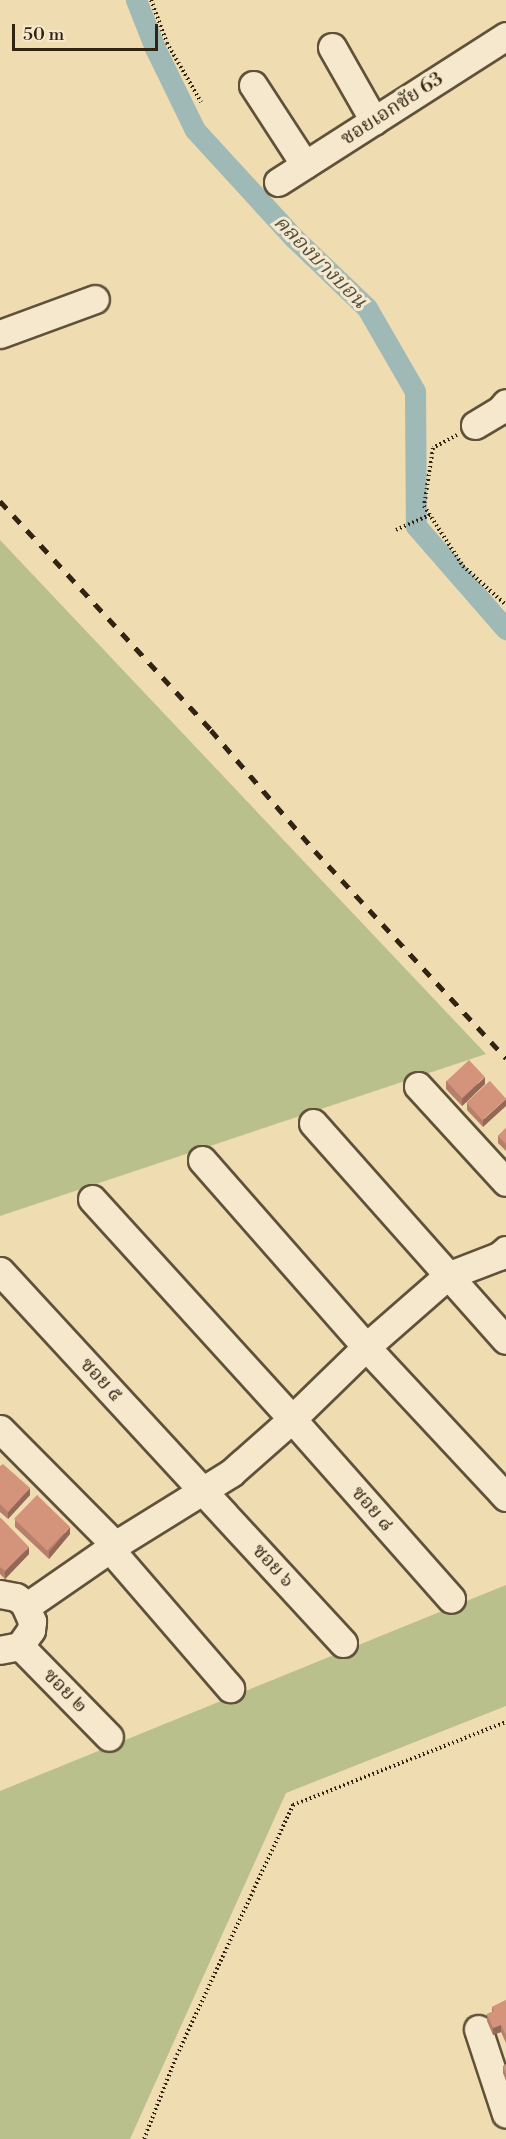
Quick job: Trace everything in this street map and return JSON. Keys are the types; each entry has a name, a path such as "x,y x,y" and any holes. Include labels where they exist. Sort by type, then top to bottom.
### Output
{"street":[{"name":"ซอยเอกชัย 63","path":"278,183 506,36"},
{"path":"332,47 374,121"},
{"path":"253,85 305,165"},
{"path":"0,334 95,299"},
{"path":"475,425 500,410 506,403"},
{"path":"418,1086 506,1182"},
{"path":"313,1123 506,1340"},
{"path":"202,1160 366,1347 506,1497"},
{"name":"ซอย ๘","path":"92,1199 292,1419 451,1599"},
{"path":"27,1606 112,1547 231,1473 292,1419 366,1347 447,1276 500,1256 506,1250"},
{"name":"ซอย ๕","path":"0,1271 202,1490"},
{"path":"0,1429 112,1547 230,1688"},
{"name":"ซอย ๖","path":"202,1490 343,1643"},
{"path":"0,1594 16,1597 27,1606 32,1621 31,1630 10,1648"},
{"name":"ซอย ๒","path":"10,1648 110,1737"},
{"path":"478,2029 506,2115"}],"path":[{"path":"151,0 167,43 201,102"},
{"path":"475,425 433,448 424,506 463,566 506,605"},
{"path":"396,530 430,515"},
{"path":"144,2139 177,2055 293,1805 506,1722"}],"green space":[{"path":"0,540 486,1054 0,1216"},
{"path":"506,1585 506,1706 286,1793 130,2139 0,2139 0,1791"}],"building":[{"path":"469,1060 485,1077 462,1098 446,1081"},
{"path":"490,1081 506,1099 482,1120 466,1102"},
{"path":"506,1128 506,1144 498,1136"},
{"path":"3,1464 30,1488 8,1512 0,1504 0,1466"},
{"path":"37,1495 70,1527 47,1551 14,1519"},
{"path":"0,1518 29,1547 5,1571 0,1567"},
{"path":"506,2000 506,2036 501,2025 493,2028 487,2014 494,2011 492,2007"}],"waterway":[{"name":"คลองบางบอน","path":"136,0 155,48 195,130 294,238 367,308 415,391 416,526 506,629"}],"railway":[{"path":"0,501 211,730 315,851 506,1058"}]}
